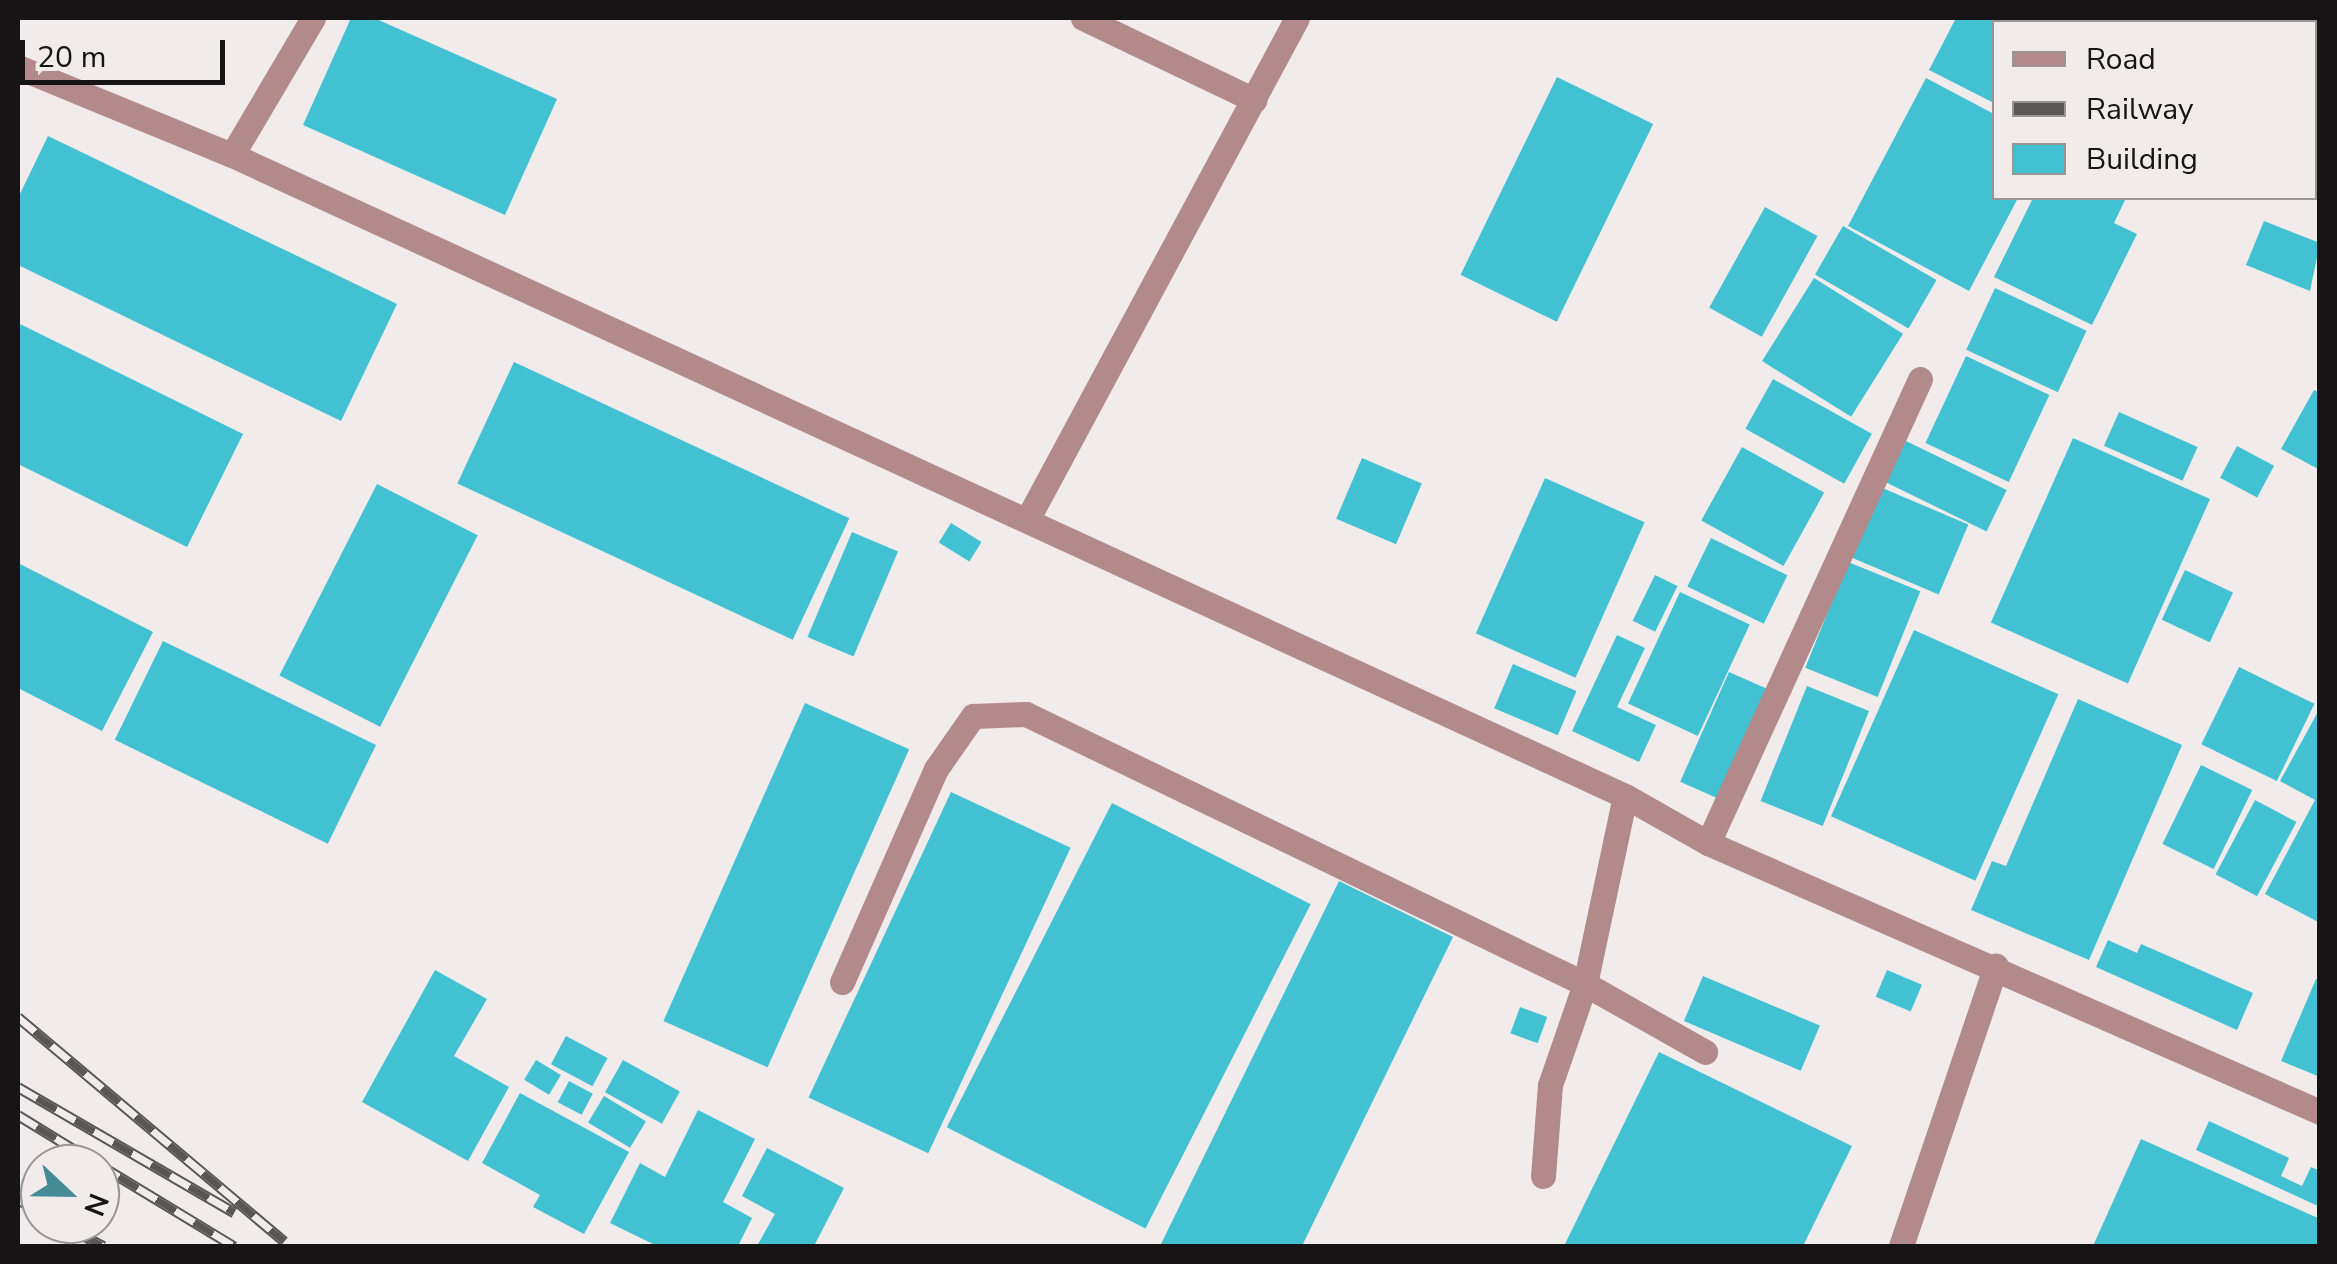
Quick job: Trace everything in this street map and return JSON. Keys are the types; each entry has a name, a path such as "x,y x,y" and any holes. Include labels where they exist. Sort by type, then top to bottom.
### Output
{"street":[{"path":"232,156 313,18"},
{"path":"1083,18 1254,100"},
{"path":"1027,520 1296,18"},
{"path":"18,67 232,156 1027,520 1625,796 1708,843 1996,966 2320,1112"},
{"path":"1708,843 1920,380"},
{"path":"842,982 936,769 973,716 1026,714 1585,984 1705,1052"},
{"path":"1543,1176 1550,1085 1585,984 1625,796"},
{"path":"1900,1246 1996,966"}],"building":[{"path":"351,18 374,18 557,99 505,215 303,125"},
{"path":"1956,18 2011,18 1992,20 1992,102 1929,70"},
{"path":"2052,18 2139,20 2057,20"},
{"path":"2154,18 2275,18 2274,20"},
{"path":"1557,77 1653,124 1557,322 1461,275"},
{"path":"1926,78 1992,113 1992,200 2017,200 1969,291 1848,226"},
{"path":"48,136 397,304 341,421 18,265 18,198"},
{"path":"2032,200 2125,200 2114,223 2137,234 2092,325 1994,277"},
{"path":"1765,207 1817,236 1762,337 1709,308"},
{"path":"2264,221 2320,243 2310,291 2246,265"},
{"path":"1843,226 1937,280 1909,328 1815,274"},
{"path":"1814,278 1903,334 1851,417 1762,361"},
{"path":"1995,288 2087,331 2058,392 1966,350"},
{"path":"18,323 243,434 187,547 18,464"},
{"path":"1966,356 2049,395 2009,482 1925,443"},
{"path":"514,362 849,518 793,640 457,483"},
{"path":"1773,379 1872,434 1844,484 1745,429"},
{"path":"2314,390 2320,393 2320,470 2281,449"},
{"path":"2119,412 2198,447 2183,481 2104,446"},
{"path":"2073,438 2210,499 2128,684 1991,623"},
{"path":"1906,441 2007,490 1986,531 1886,482"},
{"path":"2237,446 2274,466 2257,498 2220,478"},
{"path":"1742,447 1824,493 1783,566 1701,520"},
{"path":"1362,458 1422,483 1396,544 1336,519"},
{"path":"1545,478 1645,522 1575,678 1476,633"},
{"path":"377,484 478,535 380,727 279,676"},
{"path":"1880,487 1968,525 1939,594 1850,557"},
{"path":"951,523 982,542 969,562 939,543"},
{"path":"852,532 898,552 853,656 807,637"},
{"path":"1711,538 1787,575 1764,624 1687,587"},
{"path":"1848,562 1920,591 1878,697 1805,668"},
{"path":"18,563 153,632 102,731 18,688"},
{"path":"2185,570 2233,592 2210,642 2162,620"},
{"path":"1655,575 1677,586 1655,632 1633,621"},
{"path":"1680,592 1750,625 1698,736 1628,703"},
{"path":"1914,630 2058,694 1975,881 1831,816"},
{"path":"1617,635 1645,648 1617,707 1656,725 1639,762 1572,731"},
{"path":"163,641 376,745 328,844 115,740"},
{"path":"1513,664 1577,691 1558,735 1494,708"},
{"path":"2239,667 2314,704 2277,781 2201,744"},
{"path":"1729,672 1767,689 1719,799 1680,782"},
{"path":"1807,686 1869,711 1823,826 1761,801"},
{"path":"2078,699 2182,745 2089,960 1971,910 1992,861 2006,866"},
{"path":"805,703 909,749 768,1067 663,1021"},
{"path":"2320,708 2320,923 2265,894 2315,800 2280,781"},
{"path":"2201,765 2252,790 2214,869 2162,844"},
{"path":"951,792 1071,848 928,1153 809,1097"},
{"path":"2255,800 2296,822 2257,896 2216,874"},
{"path":"1112,803 1311,904 1145,1229 947,1127"},
{"path":"1339,881 1453,937 1302,1246 1160,1246"},
{"path":"2108,940 2137,953 2141,944 2253,993 2237,1030 2096,967"},
{"path":"435,970 487,999 454,1056 509,1087 468,1161 362,1102"},
{"path":"1887,970 1922,985 1911,1012 1876,997"},
{"path":"1703,976 1820,1026 1801,1071 1684,1021"},
{"path":"2316,979 2320,981 2320,1077 2281,1061"},
{"path":"1520,1007 1547,1017 1538,1043 1510,1033"},
{"path":"566,1036 607,1058 592,1086 551,1064"},
{"path":"1659,1052 1852,1146 1803,1246 1564,1246"},
{"path":"536,1060 561,1075 549,1095 524,1080"},
{"path":"623,1060 680,1092 662,1124 605,1092"},
{"path":"569,1081 593,1094 582,1115 558,1102"},
{"path":"520,1093 629,1152 584,1234 533,1207 540,1195 482,1163"},
{"path":"604,1096 646,1121 630,1148 588,1123"},
{"path":"698,1110 755,1139 723,1202 752,1218 738,1246 657,1246 610,1223 640,1163 665,1177"},
{"path":"2209,1121 2289,1158 2281,1176 2302,1186 2311,1167 2320,1171 2320,1207 2196,1150"},
{"path":"2141,1139 2320,1219 2320,1246 2093,1246"},
{"path":"767,1148 844,1188 814,1246 757,1246 775,1214 742,1196"}],"railway":[{"path":"18,1017 284,1241"},
{"path":"18,1087 234,1212"},
{"path":"18,1115 65,1144"},
{"path":"120,1177 234,1246"},
{"path":"99,1244 103,1246"}]}
